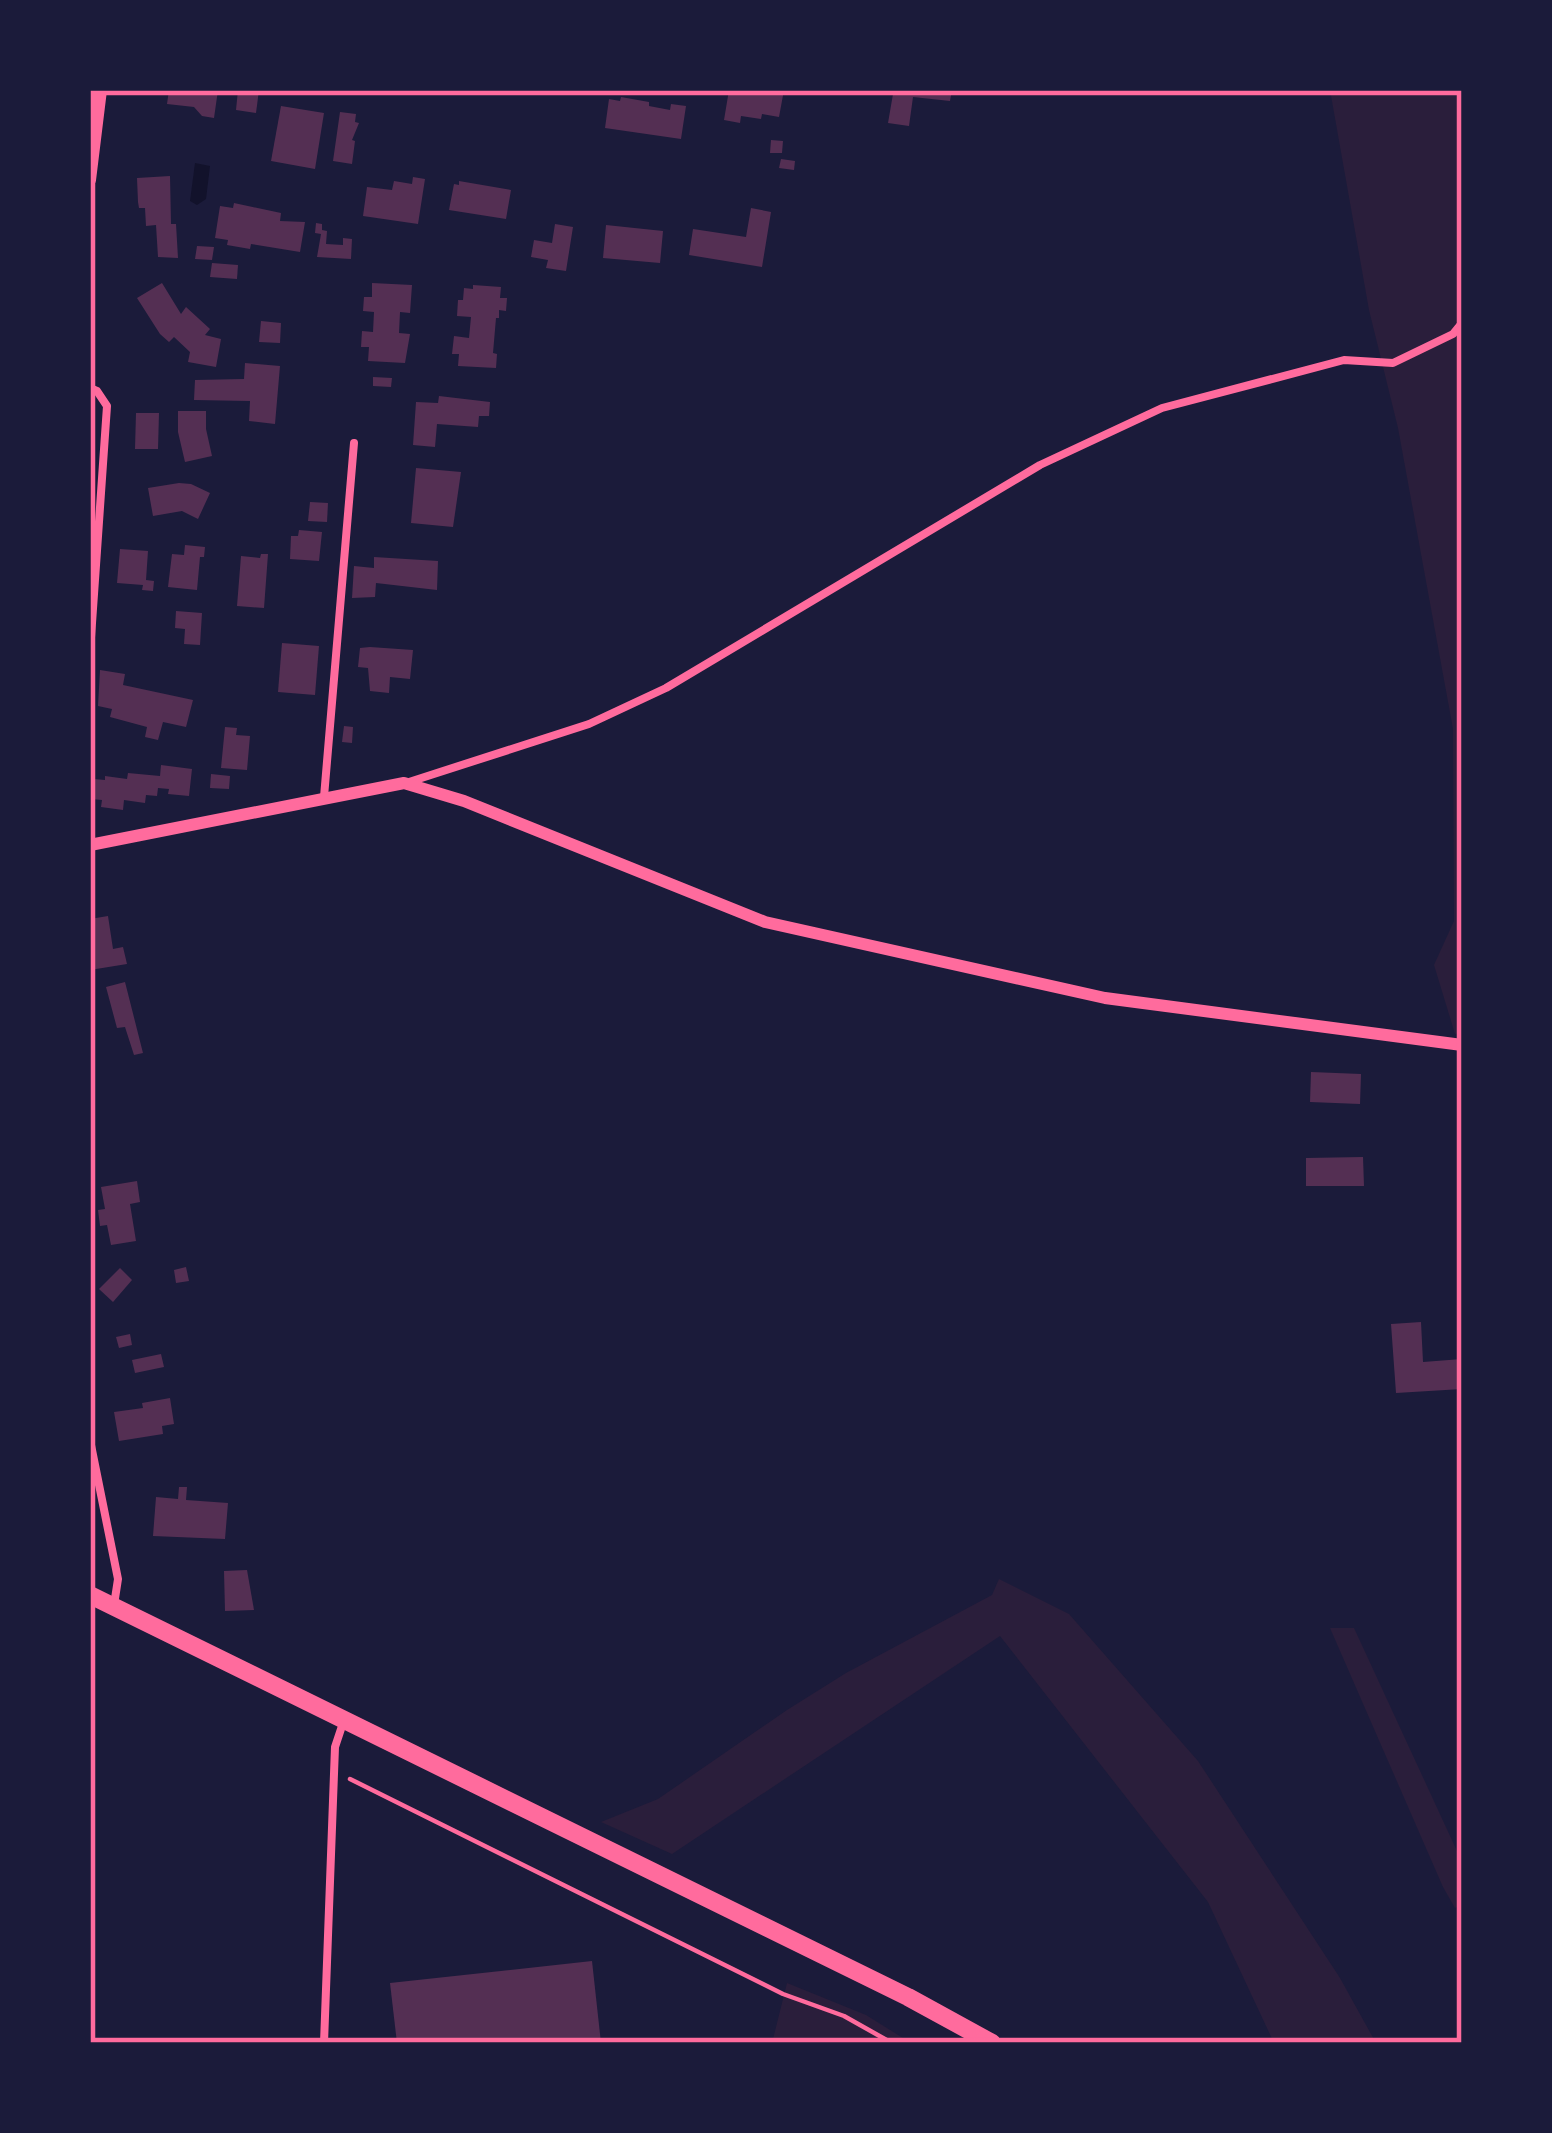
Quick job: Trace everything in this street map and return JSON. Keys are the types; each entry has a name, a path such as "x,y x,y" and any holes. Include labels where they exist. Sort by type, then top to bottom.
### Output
{"main road":[{"path":"90,1595 908,1997 992,2043"}],"street":[{"path":"90,180 101,90"},
{"path":"90,845 404,783 464,801 765,922 1105,998 1462,1046"}],"lane":[{"path":"404,783 589,724 666,688 1040,465 1162,408 1344,360 1394,363 1453,334 1462,323"},
{"path":"90,388 107,406 90,652"},
{"path":"324,799 354,443"},
{"path":"90,1441 118,1579 113,1606"},
{"path":"324,2043 335,1747 344,1718"}],"path":[{"path":"334,1772 892,2043"}],"shaded area":[{"path":"1330,90 1462,90 1462,1033 1455,1034 1434,965 1454,921 1453,729"},
{"path":"195,163 210,166 206,199 197,205 190,201"},
{"path":"999,1579 1069,1614 1198,1761 1340,1978 1376,2043 1274,2043 1208,1902 1000,1636 672,1854 601,1822 658,1799 846,1673 992,1595"},
{"path":"1330,1628 1354,1628 1457,1851 1462,1853 1462,1905 1455,1908 1443,1887"},
{"path":"787,1983 866,2015 911,2043 772,2043"}],"building":[{"path":"169,90 218,90 214,118 202,116 194,107 167,104"},
{"path":"238,90 259,90 256,113 236,110"},
{"path":"729,90 784,90 779,117 762,114 761,119 741,116 740,123 724,120"},
{"path":"903,90 952,90 950,101 913,97 909,126 888,123 893,94 903,95"},
{"path":"621,97 670,110 671,104 686,106 681,139 605,128 609,99 620,101"},
{"path":"281,106 324,113 315,169 271,161"},
{"path":"340,112 356,114 359,123 352,140 352,164 333,161"},
{"path":"771,140 783,141 782,153 770,153"},
{"path":"781,159 795,161 794,170 779,168"},
{"path":"170,176 171,224 176,224 178,258 158,257 156,225 146,226 145,208 139,208 138,202 137,178"},
{"path":"413,177 425,179 418,224 363,216 367,187 392,190 394,181 412,184"},
{"path":"454,184 511,190 506,219 449,210"},
{"path":"234,203 281,213 280,221 305,222 300,252 251,244 250,249 215,238 220,206 233,208"},
{"path":"751,208 771,212 762,267 689,255 693,229 746,237"},
{"path":"316,223 327,231 326,244 343,245 343,238 352,239 351,259 317,257 321,234 315,233"},
{"path":"555,224 573,227 566,271 546,268 548,260 531,257 534,240 552,243"},
{"path":"606,225 663,231 660,263 603,258"},
{"path":"197,246 214,247 212,260 195,259"},
{"path":"212,263 238,265 237,279 210,277"},
{"path":"162,283 181,314 186,307 210,329 205,335 221,339 216,367 188,362 190,352 174,337 169,342 160,334 137,298"},
{"path":"372,283 412,285 410,313 400,312 399,333 410,334 405,363 368,361 369,347 361,347 362,331 373,332 374,312 363,311 364,297 372,297"},
{"path":"473,285 501,287 500,298 507,298 506,311 499,310 496,318 496,368 458,366 459,354 452,354 454,336 469,338 471,317 457,316 458,300 463,300 464,288 473,289"},
{"path":"261,321 281,323 280,343 259,342"},
{"path":"245,363 280,366 275,424 249,421 250,401 194,400 195,380 244,379"},
{"path":"373,377 392,378 391,387 373,386"},
{"path":"439,396 490,402 489,416 479,416 478,427 437,424 435,447 413,445 416,402 438,403"},
{"path":"178,411 206,411 212,456 185,462"},
{"path":"136,413 159,413 158,449 135,449"},
{"path":"416,468 461,472 453,527 411,523"},
{"path":"179,483 210,493 198,519 182,511 153,516 148,488"},
{"path":"310,502 328,503 327,522 308,521"},
{"path":"299,530 322,532 319,561 290,559 291,536 298,536"},
{"path":"185,545 205,547 197,590 168,587 172,554 184,555"},
{"path":"120,549 148,551 146,580 154,581 153,591 142,590 143,585 117,583"},
{"path":"268,554 264,608 237,606 241,556 260,558"},
{"path":"374,557 438,561 437,590 376,583 375,597 352,598 354,566 374,568"},
{"path":"176,611 202,613 200,645 184,644 185,629 175,628"},
{"path":"282,643 319,646 315,695 278,692"},
{"path":"360,648 413,650 410,679 390,677 389,693 370,691 368,668 358,667"},
{"path":"100,670 125,674 123,685 193,700 186,727 163,722 158,740 145,737 147,727 110,717 112,709 98,706"},
{"path":"344,726 353,727 352,743 342,742"},
{"path":"225,727 237,728 236,735 250,736 247,770 221,768"},
{"path":"161,765 192,769 189,796 158,788 157,796 146,795 145,803 124,800 123,810 101,807 102,800 91,799 94,779 127,779 128,773 160,776"},
{"path":"211,774 230,776 229,789 210,788"},
{"path":"108,916 113,949 123,947 127,964 90,970 90,919"},
{"path":"125,982 143,1053 134,1055 125,1027 117,1028 106,987"},
{"path":"1311,1072 1361,1074 1360,1104 1310,1102"},
{"path":"1363,1157 1364,1186 1306,1186 1306,1158"},
{"path":"137,1181 140,1202 130,1204 136,1241 111,1245 107,1225 100,1226 98,1210 105,1209 101,1187"},
{"path":"186,1267 189,1281 176,1283 174,1270"},
{"path":"120,1268 132,1280 113,1302 99,1289"},
{"path":"1421,1322 1423,1362 1462,1359 1462,1389 1396,1393 1391,1324"},
{"path":"130,1334 132,1345 119,1348 116,1337"},
{"path":"161,1354 164,1367 135,1373 132,1360"},
{"path":"170,1398 174,1424 162,1426 163,1434 119,1441 114,1412"},
{"path":"179,1487 187,1487 186,1500 228,1503 225,1539 153,1536 156,1497 178,1499"},
{"path":"247,1570 254,1610 225,1611 224,1571"},
{"path":"592,1961 601,2043 397,2043 390,1983"}]}
